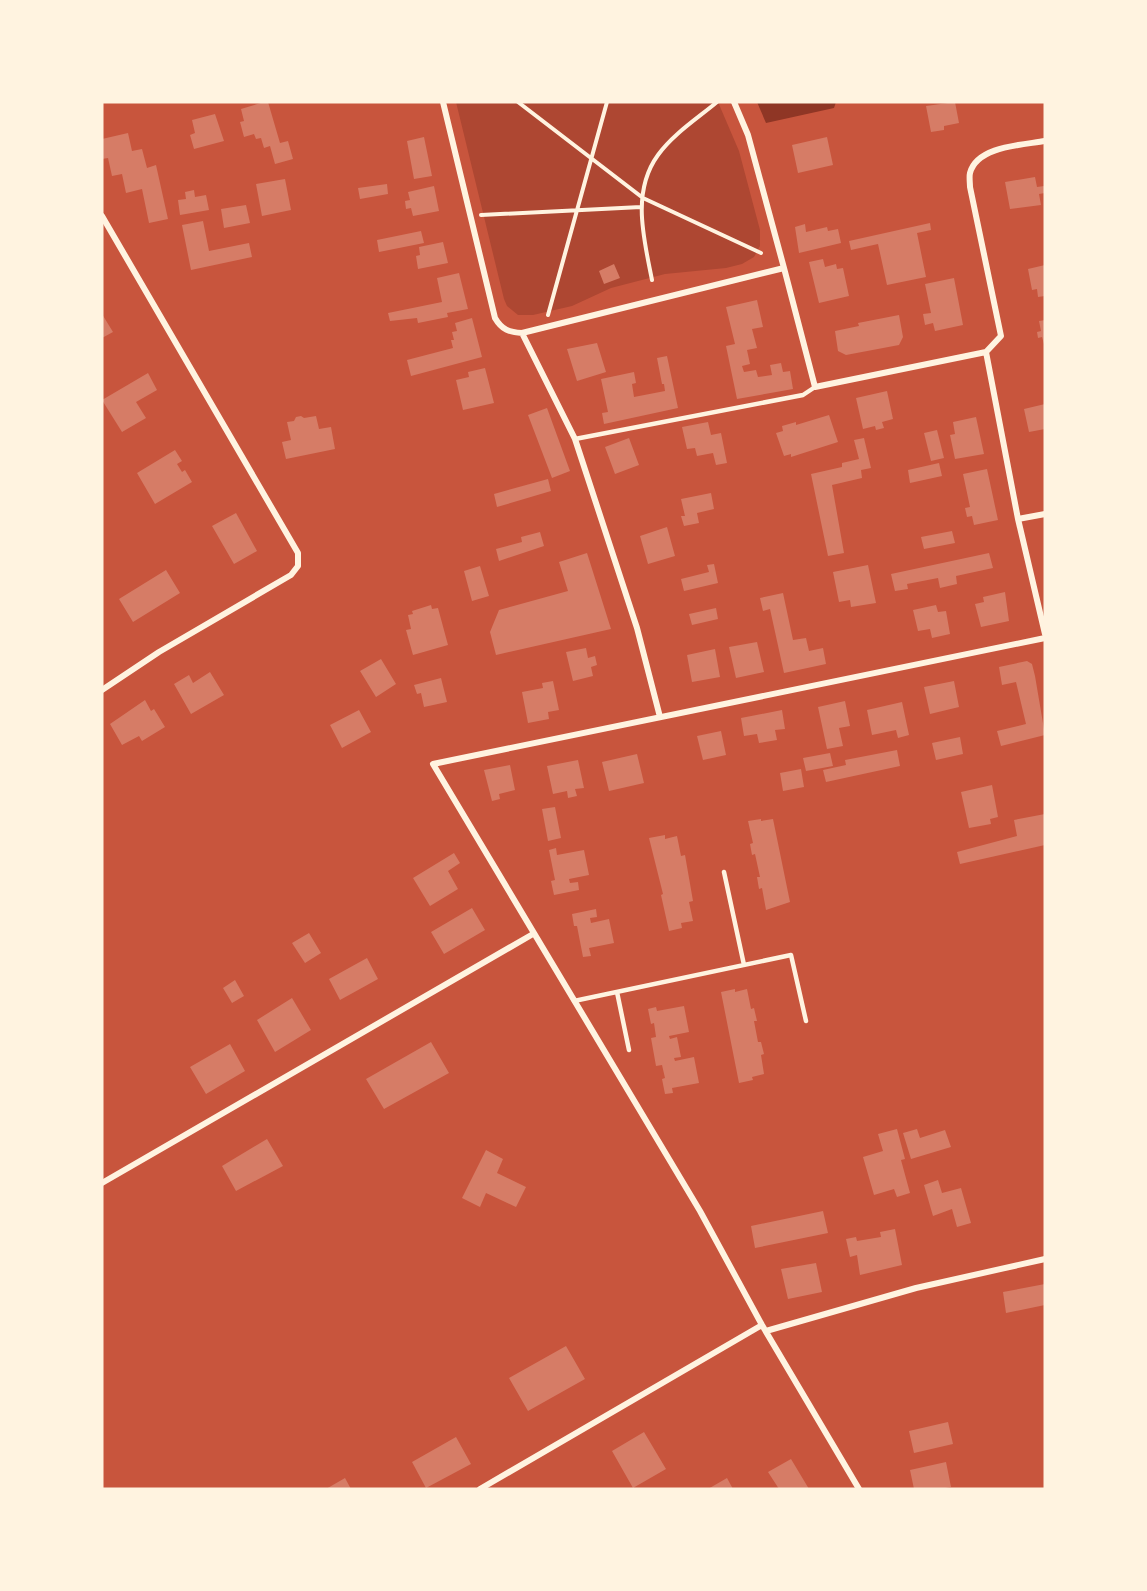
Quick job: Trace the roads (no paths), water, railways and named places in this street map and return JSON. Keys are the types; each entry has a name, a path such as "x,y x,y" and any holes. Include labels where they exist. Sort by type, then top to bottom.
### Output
{"street":[{"path":"443,102 495,318 500,327 510,332 522,333 784,268"},
{"path":"734,102 748,135 814,387 986,352 1001,336 970,187 970,172 979,159 988,152 1045,141"},
{"path":"102,216 298,553 298,566 291,575 159,652 102,690"},
{"path":"522,333 576,439 637,628 660,717"},
{"path":"859,1489 764,1328 700,1211 433,764 1045,636 1018,519 986,352"},
{"path":"1018,519 1045,514"},
{"path":"102,1183 533,934"},
{"path":"480,1489 764,1328 916,1288 1045,1259"}],"lane":[{"path":"576,439 803,395 814,387"},
{"path":"724,872 744,965"},
{"path":"574,1001 791,955 806,1021"},
{"path":"616,992 629,1050"}]}
